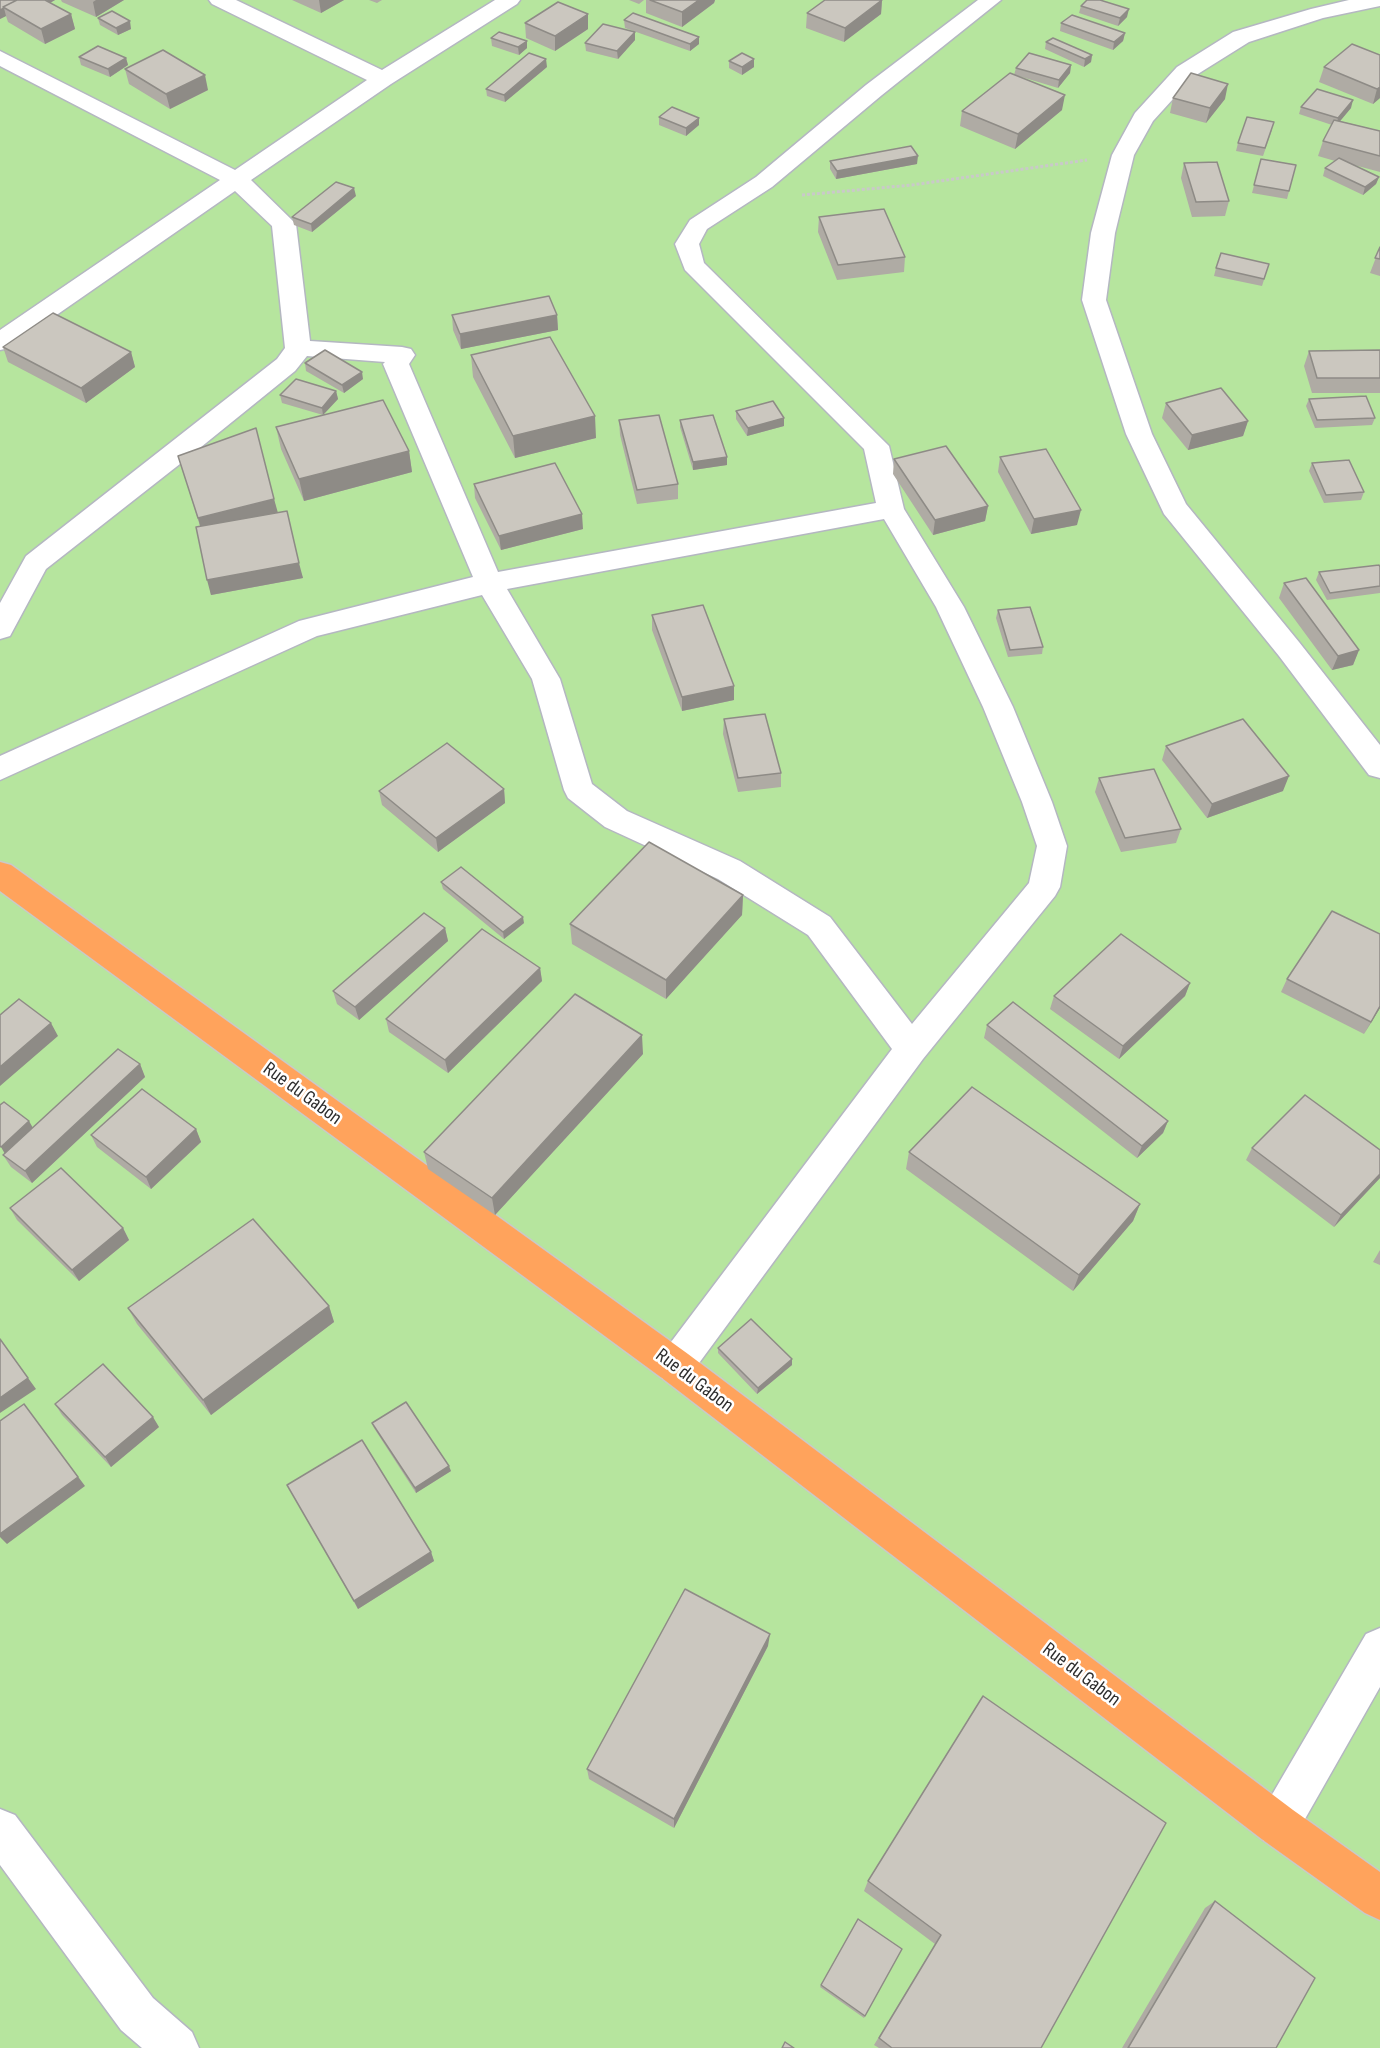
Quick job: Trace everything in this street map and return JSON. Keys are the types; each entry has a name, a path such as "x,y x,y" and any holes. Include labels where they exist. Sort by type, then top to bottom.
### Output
{"highway":[{"name":"Rue du Gabon","path":"0,874 675,1366 1278,1825 1380,1898"}],"street":[{"path":"219,0 382,79"},
{"path":"0,342 382,79 510,0"},
{"path":"675,1366 911,1049 1044,887 1052,846 999,707 950,607 891,509 876,446 693,265 687,244 698,225 764,183 874,90 991,0"},
{"path":"1378,0 1317,14 1241,37 1185,72 1143,118 1123,155 1103,232 1094,300 1139,434 1174,508 1289,649 1380,767"},
{"path":"0,57 237,180 284,224 298,348 294,358 286,366 0,593"},
{"path":"298,348 402,355 396,364 489,583 546,679 579,790 616,819 729,870 819,926 911,1049"},
{"path":"0,769 309,628 489,583 891,509"},
{"path":"0,629 36,563"},
{"path":"1278,1825 1380,1648"},
{"path":"0,1832 137,2014 176,2048"}],"path":[{"path":"733,201 912,185 1123,155"}],"green space":[{"path":"0,0 1380,0 1380,2048 0,2048"}],"building":[{"path":"0,0 17,0 0,10"},
{"path":"17,0 45,0 71,14 41,29 3,7"},
{"path":"650,0 699,0 682,12"},
{"path":"825,0 882,0 845,28 807,13"},
{"path":"1087,0 1100,0 1129,9 1120,18 1081,6"},
{"path":"558,2 588,14 555,36 525,23"},
{"path":"112,11 130,21 116,28 98,18"},
{"path":"633,13 699,37 690,44 624,20"},
{"path":"1072,15 1125,33 1114,42 1061,23"},
{"path":"603,24 635,32 617,51 585,43"},
{"path":"499,32 527,41 518,47 491,38"},
{"path":"1053,38 1092,55 1085,59 1046,42"},
{"path":"1352,44 1380,55 1380,87 1377,89 1324,67"},
{"path":"98,46 126,58 108,69 79,57"},
{"path":"163,50 205,75 166,94 125,69"},
{"path":"529,53 546,59 504,95 486,89"},
{"path":"742,53 754,59 742,67 729,61"},
{"path":"1029,53 1071,65 1059,80 1016,68"},
{"path":"1010,73 1065,95 1018,134 962,111"},
{"path":"1191,73 1228,84 1210,108 1173,98"},
{"path":"1317,89 1353,100 1338,118 1301,107"},
{"path":"672,107 699,118 686,128 659,117"},
{"path":"1247,117 1274,122 1265,148 1238,143"},
{"path":"1334,120 1380,131 1380,156 1323,141"},
{"path":"911,146 918,156 837,171 830,161"},
{"path":"1339,158 1379,177 1365,187 1325,168"},
{"path":"1261,159 1296,165 1289,191 1254,185"},
{"path":"1217,162 1229,201 1196,202 1184,163"},
{"path":"336,182 354,188 311,224 292,217"},
{"path":"884,209 905,257 838,265 819,217"},
{"path":"1380,247 1380,259 1375,258"},
{"path":"1221,253 1269,264 1264,279 1216,268"},
{"path":"549,296 557,315 460,334 452,315"},
{"path":"53,313 131,352 81,388 3,347"},
{"path":"550,337 595,416 513,436 471,355"},
{"path":"325,350 362,372 342,385 305,363"},
{"path":"1380,350 1380,378 1317,378 1309,351"},
{"path":"296,379 336,391 322,408 280,395"},
{"path":"1221,388 1248,421 1192,435 1166,403"},
{"path":"1366,396 1375,418 1317,420 1309,399"},
{"path":"383,400 409,451 299,479 276,427"},
{"path":"773,401 784,418 748,428 736,411"},
{"path":"659,415 678,484 637,490 619,420"},
{"path":"713,415 727,457 693,462 680,420"},
{"path":"256,428 274,499 198,518 178,456"},
{"path":"946,446 988,506 935,520 894,459"},
{"path":"1046,449 1081,510 1034,519 1000,457"},
{"path":"1349,460 1364,492 1326,495 1312,463"},
{"path":"555,463 582,514 499,536 474,484"},
{"path":"287,511 299,563 207,580 196,527"},
{"path":"1379,565 1380,586 1330,593 1319,572"},
{"path":"1306,578 1359,650 1338,656 1284,583"},
{"path":"703,605 734,686 682,697 652,615"},
{"path":"1030,607 1043,647 1010,650 998,610"},
{"path":"765,714 781,773 738,778 724,719"},
{"path":"1243,719 1289,776 1212,804 1166,746"},
{"path":"447,743 504,789 436,838 379,791"},
{"path":"1154,769 1181,829 1125,838 1099,778"},
{"path":"649,842 743,895 666,980 570,924"},
{"path":"461,867 523,917 503,932 441,882"},
{"path":"1332,911 1380,934 1380,1006 1371,1022 1287,979"},
{"path":"424,913 445,928 355,1007 333,991"},
{"path":"482,929 540,968 445,1060 386,1019"},
{"path":"1121,934 1190,983 1123,1046 1054,996"},
{"path":"575,994 642,1035 492,1198 424,1152"},
{"path":"19,999 51,1023 0,1067 0,1015"},
{"path":"1013,1002 1168,1121 1142,1146 987,1025"},
{"path":"118,1049 140,1064 25,1171 3,1155"},
{"path":"972,1087 1140,1204 1079,1275 909,1152"},
{"path":"142,1089 196,1129 146,1177 91,1135"},
{"path":"1305,1095 1380,1150 1380,1174 1341,1215 1252,1148"},
{"path":"4,1102 29,1121 1,1147 0,1105"},
{"path":"61,1168 123,1228 72,1270 10,1208"},
{"path":"253,1219 329,1306 203,1400 128,1308"},
{"path":"751,1319 792,1359 758,1388 718,1348"},
{"path":"0,1339 28,1378 0,1398"},
{"path":"103,1364 153,1417 105,1457 55,1404"},
{"path":"406,1402 449,1466 415,1488 372,1423"},
{"path":"24,1404 78,1477 0,1534 0,1421"},
{"path":"362,1440 431,1552 354,1601 287,1485"},
{"path":"685,1589 770,1634 674,1819 587,1769"},
{"path":"983,1696 1166,1823 1041,2048 892,2048 879,2038 941,1935 868,1881"},
{"path":"1215,1901 1315,1978 1276,2048 1128,2048"},
{"path":"858,1919 902,1949 865,2016 821,1985"},
{"path":"785,2042 794,2048 782,2048"}]}
